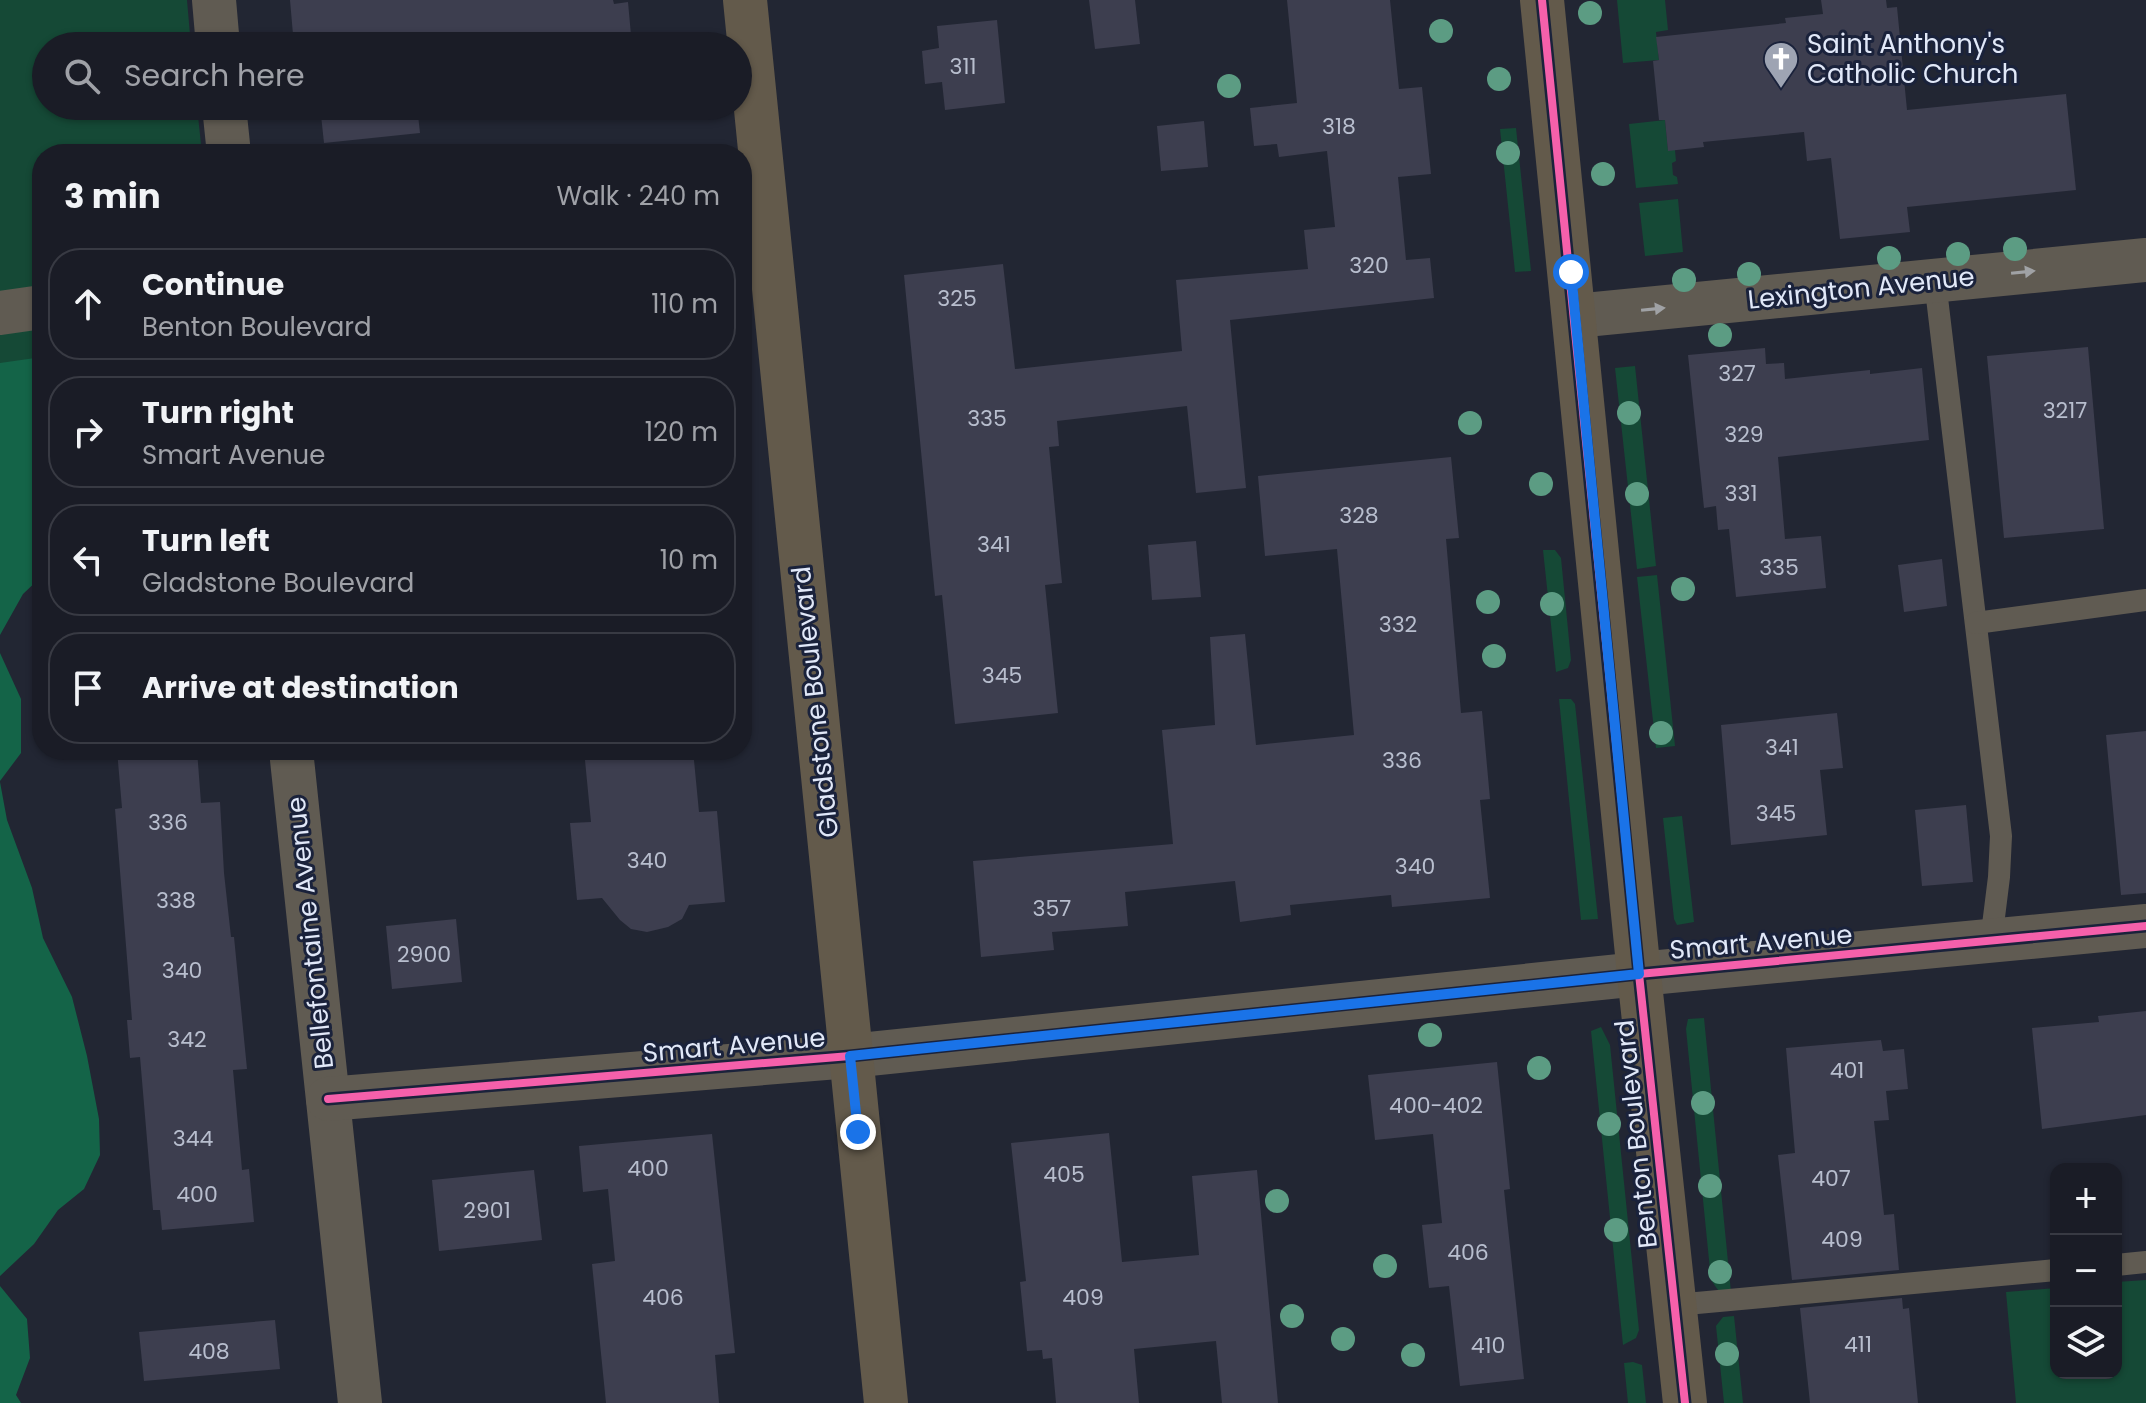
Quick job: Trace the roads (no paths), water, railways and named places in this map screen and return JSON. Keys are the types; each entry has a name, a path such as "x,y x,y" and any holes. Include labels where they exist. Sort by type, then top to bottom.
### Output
{"street":[{"path":"214,0 217,32"},
{"name":"Gladstone Boulevard","path":"745,0 748,32"},
{"name":"Benton Boulevard","path":"1542,0 1685,1403"},
{"name":"Gladstone Boulevard","path":"752,70 886,1403"},
{"path":"225,120 228,144"},
{"name":"Lexington Avenue","path":"1575,316 2146,260"},
{"path":"0,313 32,308"},
{"name":"Bellefontaine Avenue","path":"292,760 360,1403"},
{"name":"Smart Avenue","path":"328,1099 850,1056 1639,974 2146,926"}],"lane":[{"path":"1935,281 2001,836 1991,941"},
{"path":"1976,623 2146,600"},
{"path":"2122,1264 2146,1262"},
{"path":"1675,1305 2050,1271"}],"place":[{"name":"Saint Anthony's Catholic Church","path":"1781,90"}]}
